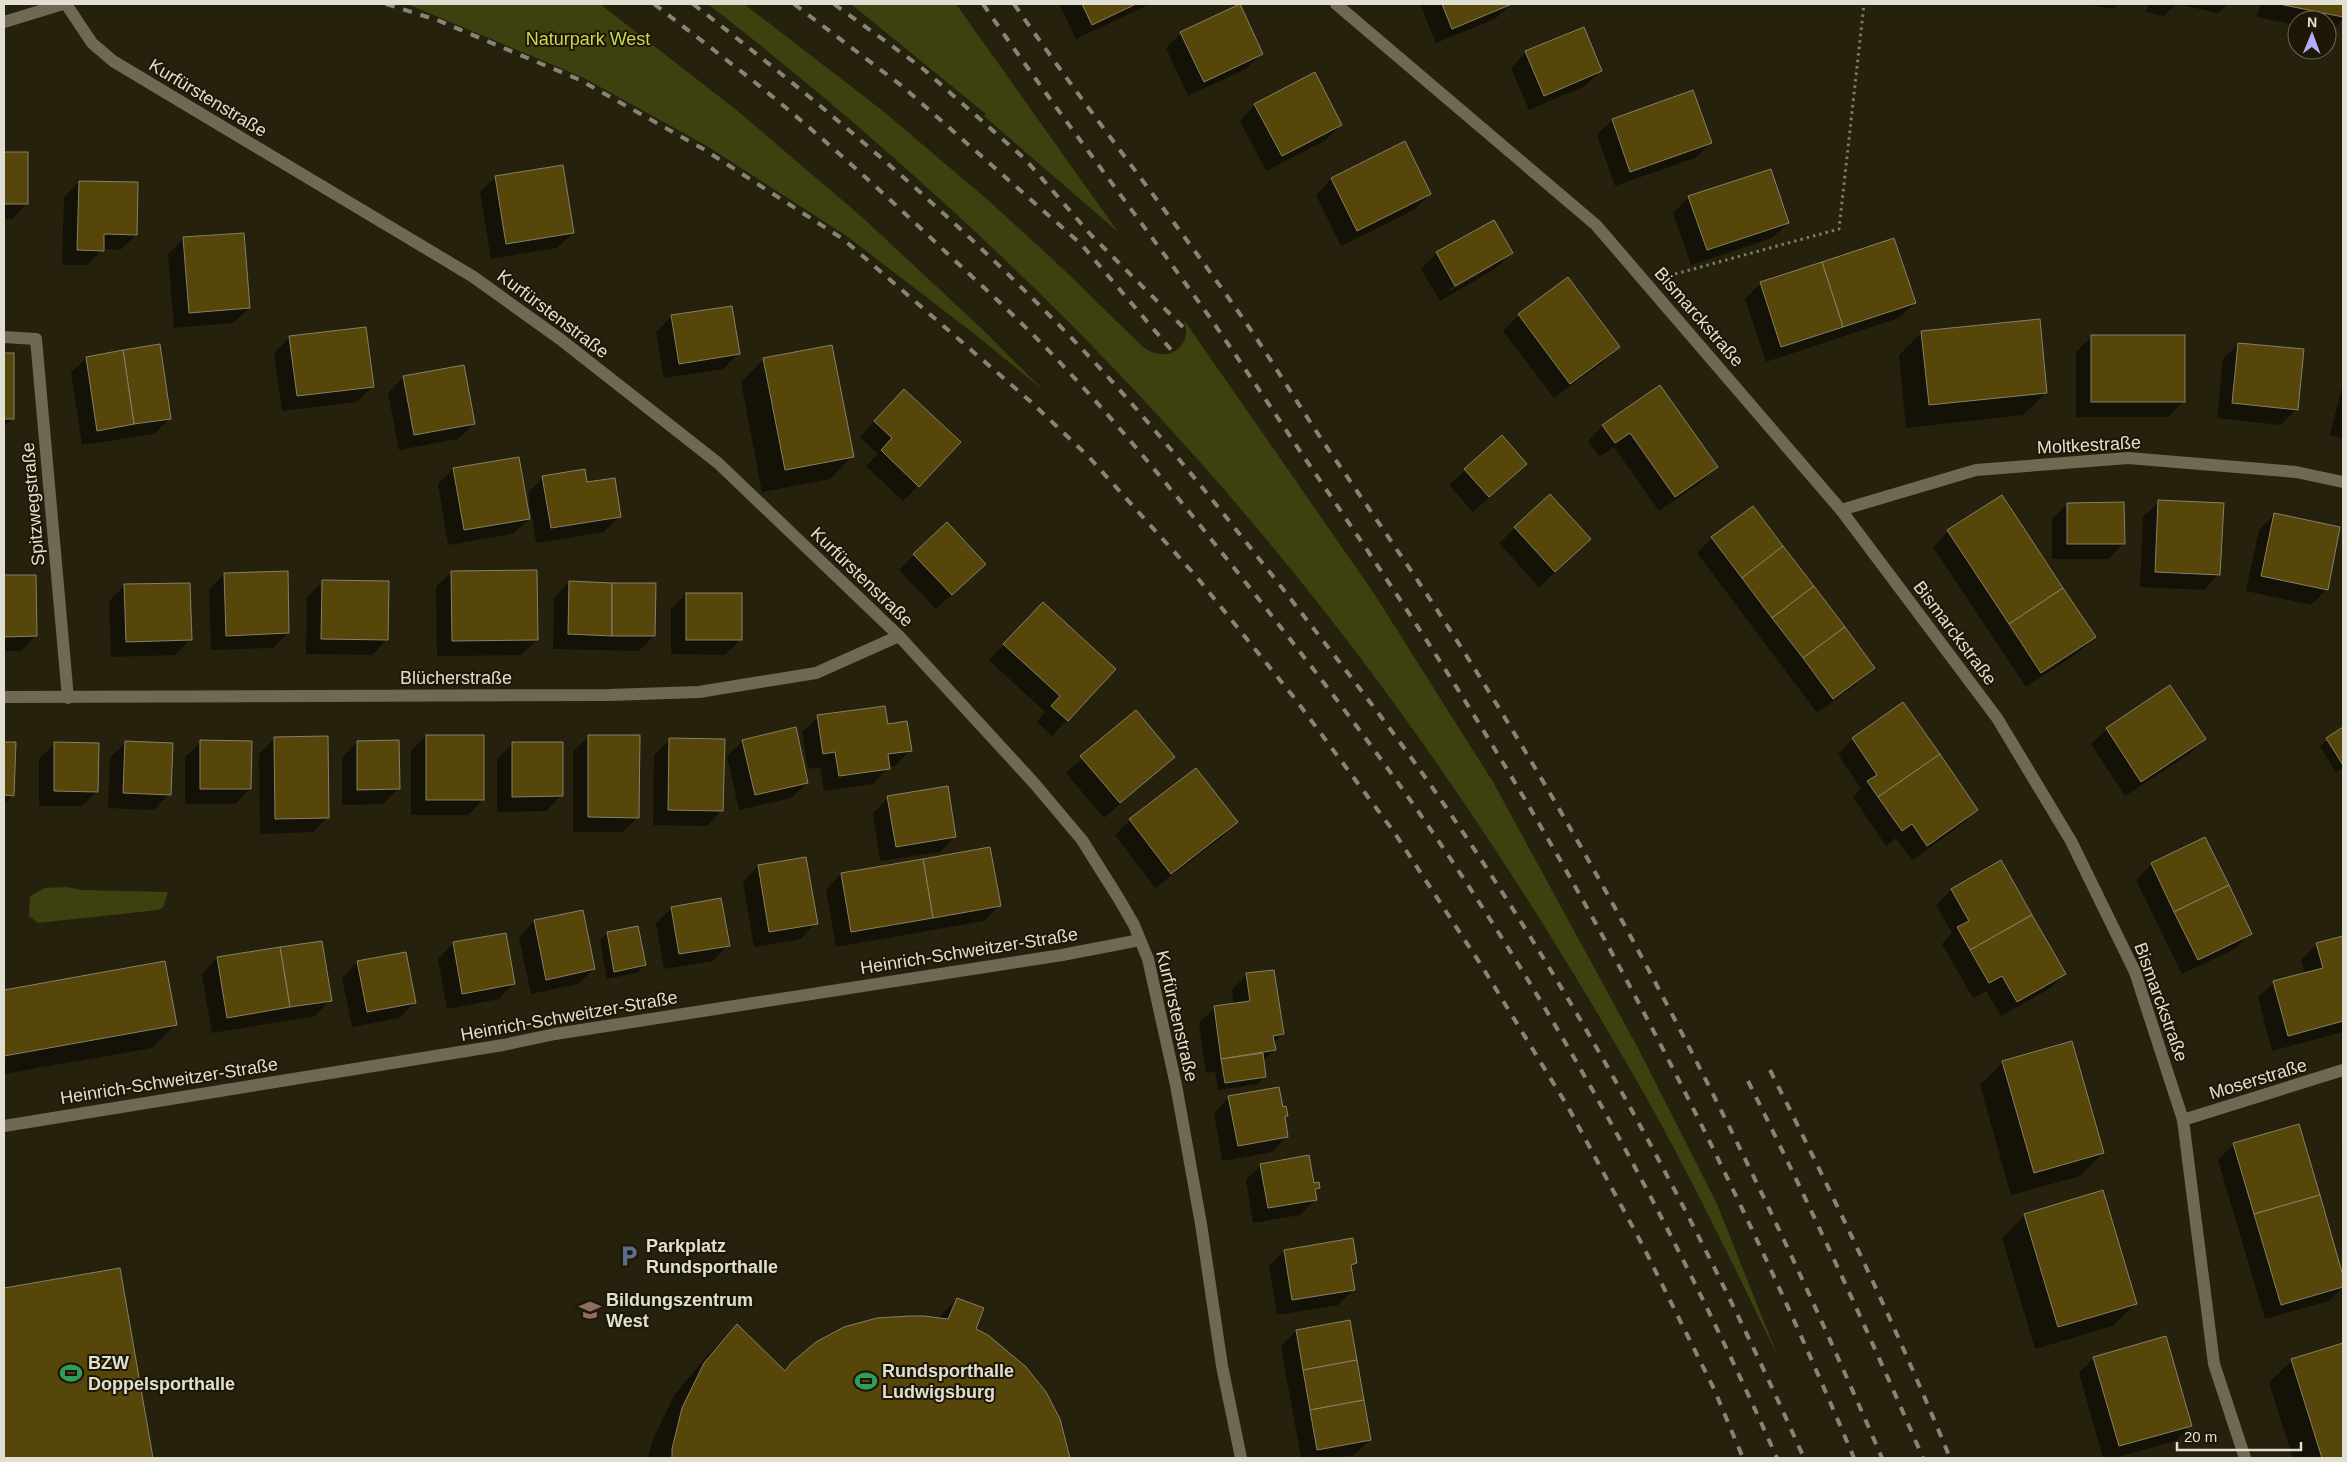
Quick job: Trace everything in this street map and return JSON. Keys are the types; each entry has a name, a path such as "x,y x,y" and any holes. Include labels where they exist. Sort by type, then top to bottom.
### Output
{"street":[{"path":"4,22 64,4"},
{"name":"Kurfürstenstraße","path":"64,4 92,43 113,61 472,276 560,339 718,463 899,636 1034,783 1082,840 1119,899 1148,959 1176,1086 1201,1224 1222,1366 1241,1458"},
{"name":"Bismarckstraße","path":"1336,4 1596,225 1841,510 1997,718 2071,841 2136,972 2183,1120 2214,1364 2245,1458"},
{"name":"Spitzwegstraße","path":"4,337 36,339 68,698"},
{"name":"Moltkestraße","path":"1841,510 1976,470 2128,458 2296,472 2343,482"},
{"name":"Blücherstraße","path":"4,697 609,695 699,692 816,673 899,636"},
{"name":"Heinrich-Schweitzer-Straße","path":"4,1126 503,1045 555,1034 1062,955 1140,940"},
{"name":"Moserstraße","path":"2183,1120 2343,1070"}],"path":[{"path":"1646,282 1839,228 1864,4"}],"green space":[{"name":"Naturpark West","path":"407,4 600,4 739,112 863,218 983,330 1043,390 977,336 848,237 707,146 584,78"},
{"path":"708,4 744,4 883,111 989,201 1062,268 1144,348 1152,353 1161,354 1169,354 1176,350 1182,345 1185,338 1184,320 1373,592 1493,782 1639,1050 1717,1204 1778,1357 1707,1212 1669,1140 1630,1069 1566,962 1465,804 1356,652 1285,562 1211,474 1133,389 1053,307 970,227 885,150"},
{"path":"851,4 956,4 1118,232 984,116 986,114"},
{"path":"67,887 82,890 168,892 163,907 158,910 38,923 29,916 30,896 45,888"}],"building":[{"path":"1082,4 1136,4 1092,25"},
{"path":"1240,4 1263,54 1204,82 1180,32"},
{"path":"1442,4 1512,4 1452,29"},
{"path":"2279,4 2343,4 2343,17 2337,16 2337,10 2309,10"},
{"path":"1584,27 1602,71 1544,96 1525,51"},
{"path":"1315,72 1342,125 1282,156 1254,104"},
{"path":"1693,90 1712,143 1630,172 1612,119"},
{"path":"1405,141 1431,194 1357,231 1331,178"},
{"path":"4,152 28,152 28,204 4,204"},
{"path":"563,165 574,233 506,244 495,176"},
{"path":"1771,169 1789,223 1707,250 1688,196"},
{"path":"79,181 138,182 137,235 104,234 104,251 77,250"},
{"path":"1494,220 1513,253 1455,286 1436,252"},
{"path":"244,233 250,308 189,313 183,237"},
{"path":"1894,238 1916,303 1843,327 1822,262"},
{"path":"1822,262 1843,327 1781,347 1760,282"},
{"path":"1568,277 1620,347 1570,384 1518,314"},
{"path":"732,306 740,354 679,364 671,315"},
{"path":"2040,319 2047,393 1929,405 1921,331"},
{"path":"366,327 374,387 297,396 289,336"},
{"path":"2091,335 2185,335 2185,402 2091,402"},
{"path":"2238,343 2304,349 2298,410 2232,403"},
{"path":"160,344 171,419 134,424 123,350"},
{"path":"832,345 854,457 785,470 763,358"},
{"path":"123,350 134,424 97,431 86,357"},
{"path":"4,353 14,353 14,419 4,419"},
{"path":"464,365 475,424 414,435 403,376"},
{"path":"1660,385 1718,467 1675,497 1630,433 1615,443 1602,425"},
{"path":"904,389 961,442 919,487 881,450 892,438 874,421"},
{"path":"1502,435 1527,464 1489,497 1464,469"},
{"path":"519,457 530,519 464,530 453,468"},
{"path":"585,469 587,482 615,478 621,517 551,528 542,476"},
{"path":"1550,494 1591,539 1555,572 1514,527"},
{"path":"2002,495 2063,588 2009,624 1947,530"},
{"path":"2158,500 2224,503 2220,575 2155,572"},
{"path":"2124,502 2125,544 2067,544 2067,503"},
{"path":"1753,506 1783,546 1742,578 1711,537"},
{"path":"2274,513 2340,527 2328,590 2261,576"},
{"path":"947,522 986,564 952,595 913,554"},
{"path":"1783,546 1814,586 1772,618 1742,578"},
{"path":"537,570 538,640 452,641 451,571"},
{"path":"288,571 289,633 226,636 224,573"},
{"path":"4,575 36,575 37,636 4,637"},
{"path":"322,580 389,581 388,640 321,639"},
{"path":"569,581 612,583 612,636 568,634"},
{"path":"190,583 192,640 126,642 124,584"},
{"path":"612,583 656,583 655,636 612,636"},
{"path":"1814,586 1845,627 1803,658 1772,618"},
{"path":"2063,588 2096,637 2041,673 2009,624"},
{"path":"686,593 742,593 742,640 686,640"},
{"path":"1043,602 1116,669 1068,721 1051,706 1060,696 1003,644"},
{"path":"1845,627 1875,668 1833,699 1803,658"},
{"path":"2170,685 2206,739 2141,782 2106,728"},
{"path":"1903,702 1940,754 1878,797 1867,781 1877,775 1852,738"},
{"path":"885,706 888,724 907,721 912,751 888,754 890,769 839,776 835,752 823,754 817,715"},
{"path":"1136,710 1175,757 1120,803 1080,756"},
{"path":"796,727 808,783 755,795 742,740"},
{"path":"2343,727 2343,765 2326,738"},
{"path":"426,735 484,735 484,800 426,800"},
{"path":"588,735 640,735 639,818 588,817"},
{"path":"328,736 329,818 275,819 274,737"},
{"path":"669,738 725,739 723,811 668,810"},
{"path":"200,740 252,741 251,789 200,789"},
{"path":"399,740 400,789 357,790 357,741"},
{"path":"125,741 173,743 171,795 123,793"},
{"path":"4,742 16,742 14,796 4,795"},
{"path":"54,742 99,743 98,792 54,791"},
{"path":"512,742 563,742 563,796 512,797"},
{"path":"1940,754 1978,810 1927,846 1912,824 1902,831 1878,797"},
{"path":"1196,768 1238,822 1171,874 1129,819"},
{"path":"948,786 956,837 896,847 887,796"},
{"path":"2205,837 2229,885 2174,912 2151,863"},
{"path":"990,847 1001,906 933,918 923,859"},
{"path":"806,857 818,924 769,932 758,865"},
{"path":"923,859 933,918 851,932 841,873"},
{"path":"2001,860 2032,915 1970,950 1957,927 1969,921 1951,889"},
{"path":"2229,885 2252,934 2198,960 2174,912"},
{"path":"721,898 730,946 679,954 671,907"},
{"path":"583,910 595,969 546,980 534,920"},
{"path":"2032,915 2066,974 2017,1002 2002,976 1989,983 1970,950"},
{"path":"638,926 646,965 614,972 607,932"},
{"path":"506,933 515,984 462,994 453,942"},
{"path":"2343,936 2343,1021 2288,1036 2273,981 2323,968 2316,943"},
{"path":"322,941 332,1001 290,1007 280,947"},
{"path":"280,947 290,1007 227,1018 217,957"},
{"path":"406,952 416,1003 367,1012 357,961"},
{"path":"165,961 177,1025 4,1056 4,990"},
{"path":"1274,970 1284,1034 1273,1036 1276,1050 1221,1059 1214,1006 1250,1001 1246,973"},
{"path":"2072,1041 2104,1153 2034,1173 2002,1061"},
{"path":"1263,1053 1266,1077 1225,1083 1221,1059"},
{"path":"1279,1087 1283,1107 1286,1106 1288,1116 1285,1116 1288,1137 1238,1146 1228,1096"},
{"path":"2299,1124 2320,1195 2254,1214 2233,1143"},
{"path":"1309,1155 1314,1183 1319,1182 1320,1188 1315,1189 1317,1200 1268,1208 1260,1164"},
{"path":"2103,1190 2137,1304 2058,1327 2024,1214"},
{"path":"2320,1195 2343,1276 2343,1287 2281,1305 2254,1214"},
{"path":"1353,1238 1357,1263 1351,1265 1355,1290 1292,1300 1284,1250"},
{"name":"BZW Doppelsporthalle","path":"120,1268 153,1458 4,1458 4,1288"},
{"name":"Rundsporthalle Ludwigsburg","path":"957,1298 984,1308 976,1329 988,1335 1026,1367 1046,1392 1060,1419 1070,1458 672,1458 672,1449 682,1408 704,1363 737,1324 785,1371 791,1363 816,1342 844,1327 877,1318 924,1316 948,1319"},
{"path":"1350,1320 1357,1360 1303,1370 1296,1330"},
{"path":"2166,1336 2192,1426 2119,1446 2093,1357"},
{"path":"2343,1343 2343,1458 2322,1458 2291,1359"},
{"path":"1357,1360 1364,1400 1310,1410 1303,1370"},
{"path":"1364,1400 1371,1440 1317,1450 1310,1410"}],"railway":[{"path":"386,4 437,20 580,80 705,150 843,239 1030,401 1088,456 1195,575 1296,700 1394,832 1483,968 1568,1107 1643,1246 1714,1389 1743,1458"},
{"path":"654,4 757,84 832,147 905,213 1038,340 1090,395 1158,474 1313,669 1420,814 1521,968 1568,1047 1614,1128 1699,1291 1777,1458"},
{"path":"693,4 795,85 894,169 990,257 1082,349 1183,464 1362,691 1422,772 1493,878 1591,1039 1638,1121 1682,1204 1765,1372 1804,1458"},
{"path":"794,4 902,86 1081,244 1173,352"},
{"path":"834,4 921,67 1025,159 1091,235 1187,331"},
{"path":"983,4 1225,339 1396,594 1508,771 1617,962 1668,1059 1765,1257 1854,1458"},
{"path":"1014,4 1208,269 1246,324 1435,607 1529,759 1586,855 1692,1053 1790,1254 1882,1458"},
{"path":"1770,1070 1864,1262 1950,1458"},
{"path":"1748,1081 1838,1268 1923,1458"}],"place":[{"name":"Parkplatz Rundsporthalle","path":"629,1256"},
{"name":"Bildungszentrum West","path":"590,1310"},
{"name":"BZW Doppelsporthalle","path":"71,1373"},
{"name":"Rundsporthalle Ludwigsburg","path":"866,1381"}]}
